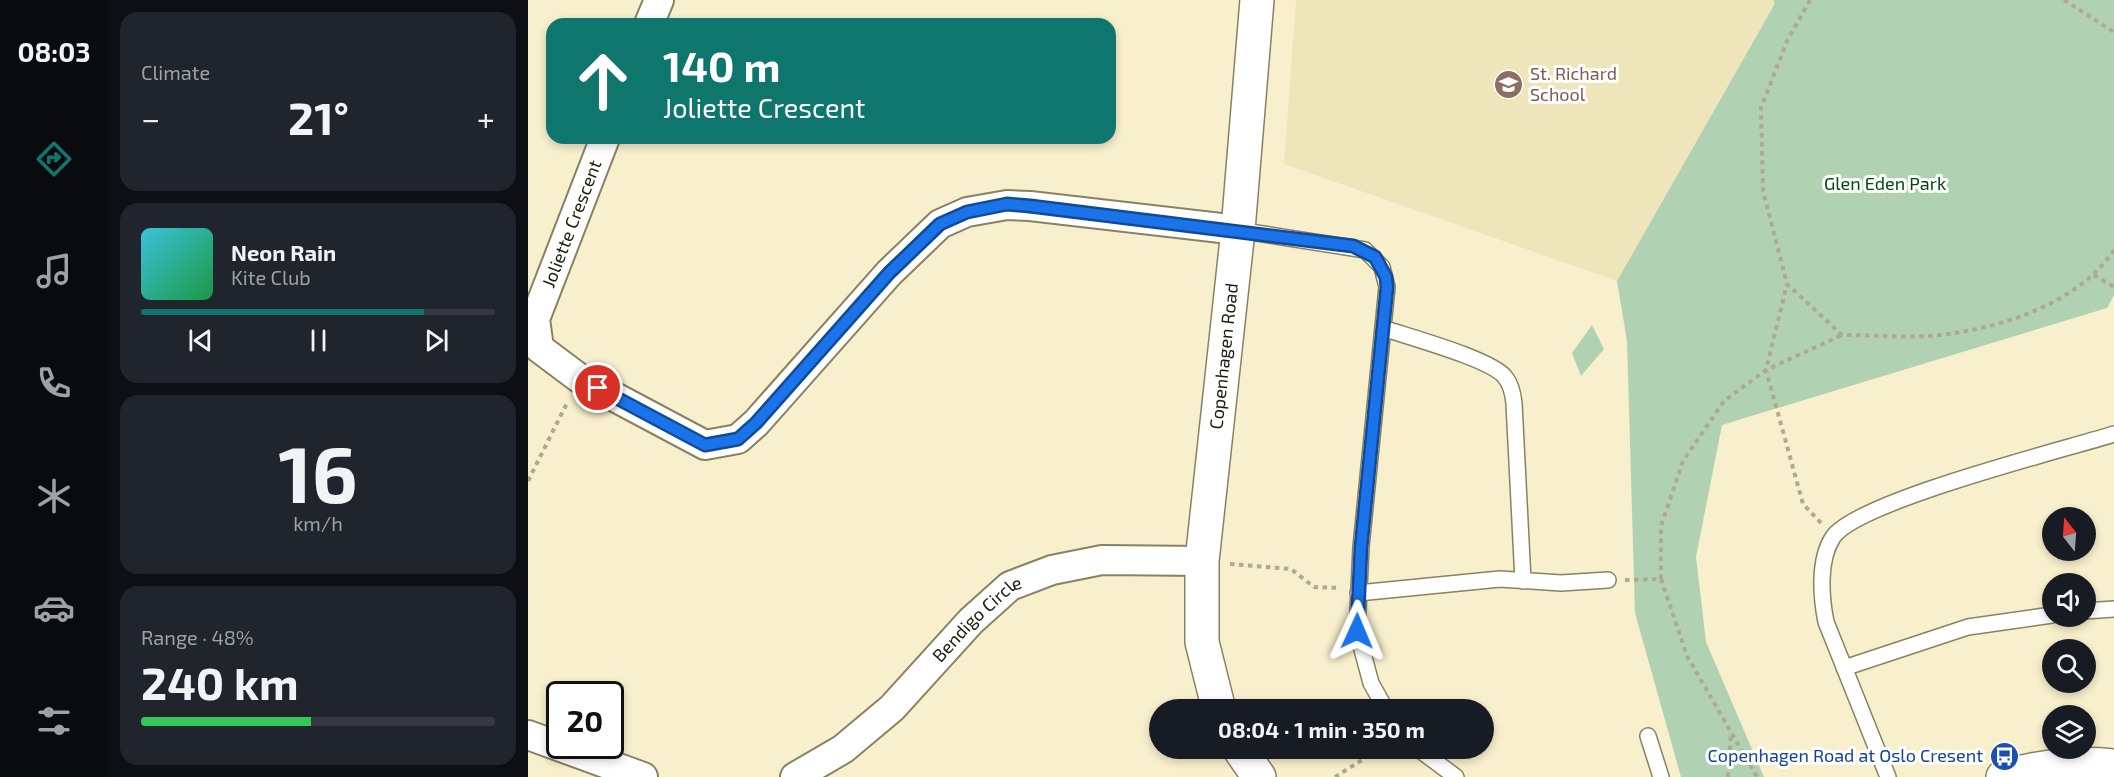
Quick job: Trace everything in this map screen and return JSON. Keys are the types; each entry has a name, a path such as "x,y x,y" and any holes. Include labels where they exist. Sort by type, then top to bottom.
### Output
{"street":[{"path":"652,18 659,0"},
{"name":"Copenhagen Road","path":"1216,699 1202,642 1202,561 1238,230 1257,0"},
{"name":"Joliette Crescent","path":"603,144 535,318 539,348 579,378 705,445 738,439 756,423 889,273 940,224 967,212 1007,204 1238,230"},
{"name":"Bendigo Circle","path":"795,777 843,749 892,708 970,621 1010,586 1052,570 1102,560 1202,561"},
{"path":"528,735 643,777"},
{"path":"1247,759 1259,777"},
{"path":"2020,775 2099,764 2114,766"}],"lane":[{"path":"1238,230 1365,250 1375,257 1386,277 1358,591 1359,641 1371,683 1380,699"},
{"path":"1383,328 1486,364 1505,376 1514,403 1523,580"},
{"path":"1888,777 1829,634 1823,600 1824,559 1834,536 1873,510 1915,494 2114,434"},
{"path":"1358,591 1488,580 1561,583 1608,580"},
{"path":"2096,611 2114,609"},
{"path":"1844,668 1968,627 2042,616"},
{"path":"1648,736 1660,777"},
{"path":"1431,759 1456,777"}],"path":[{"path":"1810,0 1786,41 1761,108 1763,191 1787,284 1766,370 1803,504 1834,536"},
{"path":"2064,0 2114,32"},
{"path":"1757,777 1688,656 1661,579 1661,526 1683,461 1724,401 1766,370 1842,335 1947,334 2038,312 2101,270 2114,250"},
{"path":"2094,275 2114,286"},
{"path":"1787,284 1842,335"},
{"path":"528,481 579,378"},
{"path":"1202,561 1291,569 1314,587 1358,591"},
{"path":"1608,580 1661,579"},
{"path":"1728,777 1731,733"},
{"path":"1335,777 1363,759"}],"shaded area":[{"name":"St. Richard School","path":"1296,0 1774,0 1774,4 1617,281 1284,164"}],"green space":[{"name":"Glen Eden Park","path":"1774,0 2114,0 2114,295 2107,308 1722,425 1696,557 1706,642 1764,777 1681,777 1635,613 1627,341 1617,281 1774,5"},
{"path":"1592,325 1604,349 1581,376 1572,353"}],"place":[{"name":"St. Richard School","path":"1509,84"},
{"name":"Copenhagen Road at Oslo Cresent","path":"2004,756"}],"route":[{"path":"598,388 705,445 738,439 756,423 889,273 940,224 967,212 1007,204 1220,228 1353,246 1375,257 1386,277 1387,287 1361,547 1357,631"}]}
